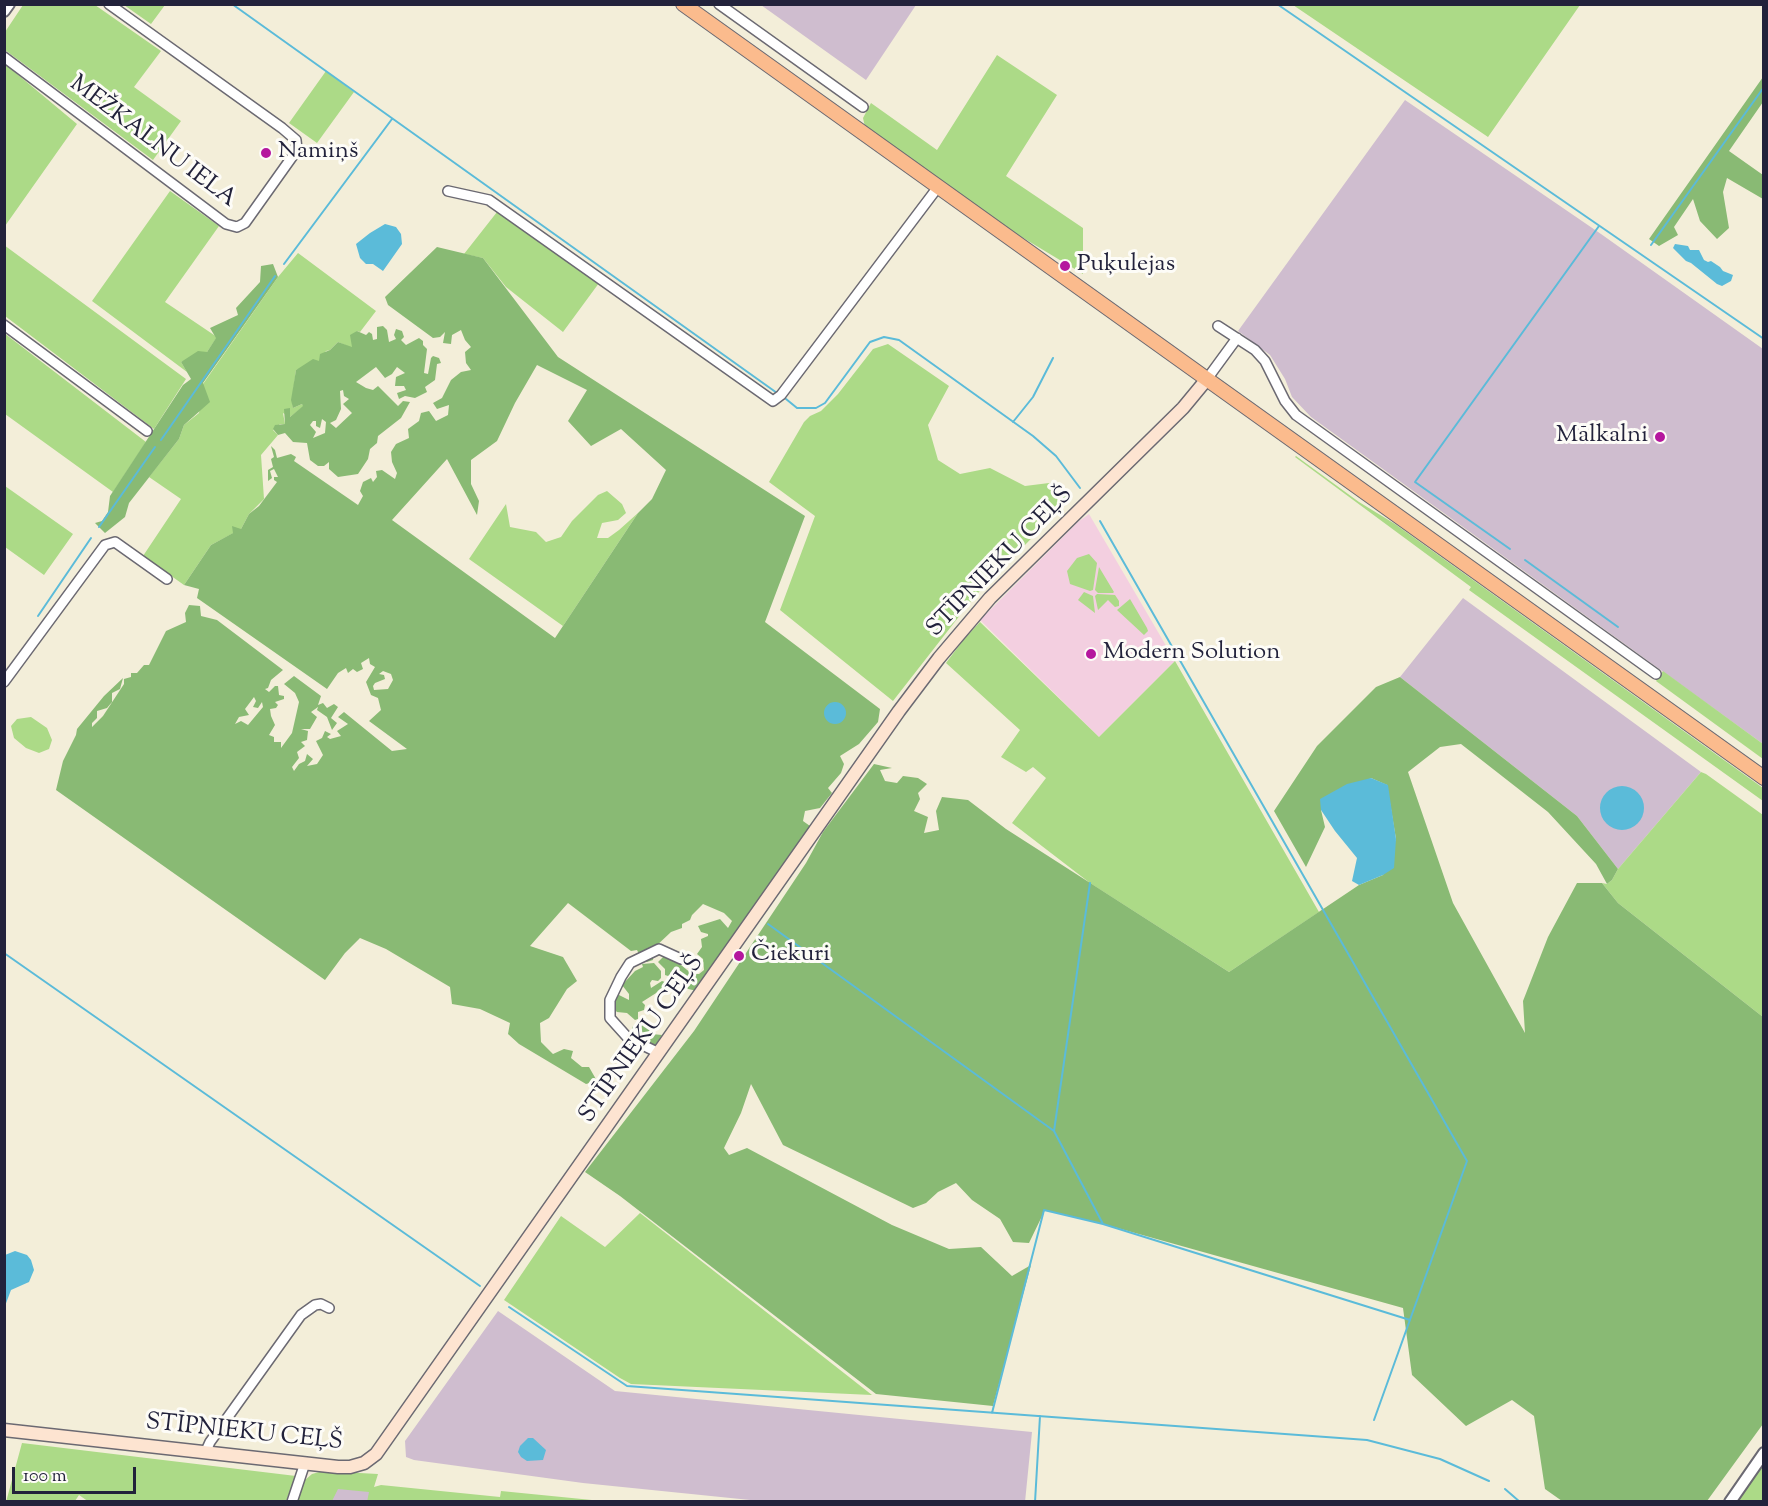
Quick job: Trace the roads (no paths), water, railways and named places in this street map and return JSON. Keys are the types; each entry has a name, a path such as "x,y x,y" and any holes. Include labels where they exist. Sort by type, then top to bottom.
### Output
{"main road":[{"path":"683,4 1764,778"},
{"name":"STĪPNIEKU CEĻŠ","path":"4,1431 350,1467 376,1454 899,711 957,635 1016,572 1183,408 1207,380"}],"street":[{"path":"4,11 9,4"},
{"name":"MEŽKALNU IELA","path":"4,57 226,224 237,227 244,223 297,150 296,140 109,4"},
{"path":"719,4 863,107"},
{"path":"448,191 489,200 773,401 781,395 938,187"},
{"path":"4,325 147,431"},
{"path":"1218,326 1255,350 1265,361 1285,401 1296,415 1656,674"},
{"path":"1207,380 1236,338"},
{"path":"4,682 105,545 115,542 166,579"},
{"path":"659,1053 628,1038 610,1018 610,1000 630,963 659,949 681,959"},
{"path":"205,1453 222,1425 301,1315 315,1305 321,1304 329,1308"},
{"path":"1730,1502 1764,1453"},
{"path":"292,1502 302,1476 304,1463"}],"water":[{"path":"385,224 396,227 401,234 402,244 383,271 373,264 366,264 360,258 356,244"},
{"path":"1675,244 1688,246 1690,250 1699,250 1704,260 1711,261 1723,271 1733,275 1731,281 1722,286 1717,284 1686,261 1673,248"},
{"path":"835,702 843,705 846,713 843,721 835,724 827,721 824,713 827,705"},
{"path":"1371,778 1388,785 1396,839 1394,868 1359,885 1352,881 1357,858 1321,810 1320,799 1347,784"},
{"path":"1622,786 1631,787 1638,792 1643,799 1643,817 1638,824 1631,829 1622,830 1613,829 1606,824 1601,817 1600,808 1601,799 1606,792 1613,787"},
{"path":"15,1251 27,1255 34,1270 29,1282 11,1290 5,1306 5,1255"},
{"path":"528,1438 533,1438 546,1450 543,1460 527,1461 521,1457 518,1452 520,1446"}],"waterway":[{"path":"232,4 777,393"},
{"path":"1277,4 1764,339"},
{"path":"1651,245 1764,87"},
{"path":"284,264 392,119"},
{"path":"1510,549 1415,482 1599,226"},
{"path":"161,440 275,276"},
{"path":"786,399 797,408 816,408 825,403 870,342 884,337 899,340 1033,436 1056,456 1080,488"},
{"path":"1013,422 1033,397 1053,358"},
{"path":"99,527 155,447"},
{"path":"1100,521 1467,1161 1374,1420"},
{"path":"38,616 91,538"},
{"path":"1525,560 1618,627"},
{"path":"1054,1131 1090,883"},
{"path":"768,924 1054,1131 1103,1224"},
{"path":"4,953 480,1286"},
{"path":"992,1413 1044,1210 1103,1224 1410,1320"},
{"path":"509,1307 627,1386 1367,1440 1440,1459 1489,1481"},
{"path":"1035,1502 1040,1416"},
{"path":"1505,1489 1520,1502"}],"place":[{"name":"Namiņš","path":"266,153"},
{"name":"Puķulejas","path":"1065,266"},
{"name":"Mālkalni","path":"1660,437"},
{"name":"Modern Solution","path":"1091,654"},
{"name":"Čiekuri","path":"739,956"}]}
